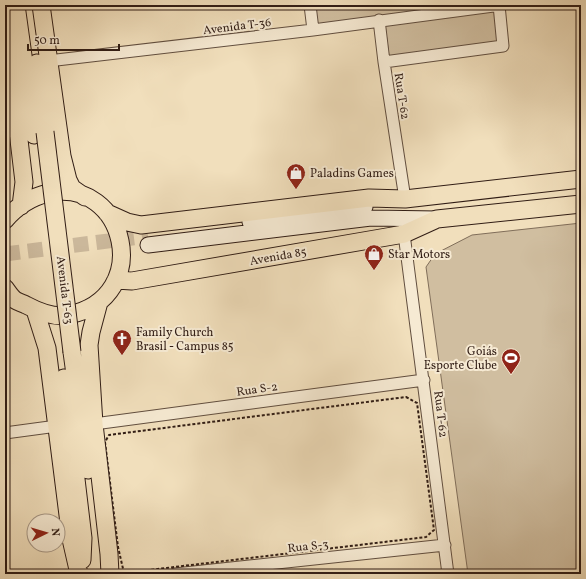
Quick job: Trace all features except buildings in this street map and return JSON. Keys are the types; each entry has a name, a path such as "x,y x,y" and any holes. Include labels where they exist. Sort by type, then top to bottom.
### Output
{"main road":[{"name":"Avenida T-63","path":"16,5 40,134"},
{"name":"Avenida T-63","path":"30,5 40,134 67,352 98,547 109,574"},
{"path":"8,295 34,310 44,313 63,316 82,312 99,302 109,292 116,280 122,263 122,245 117,228 107,213 98,204 72,188 66,174 62,156 41,5"},
{"path":"5,22 8,70 24,182 21,206"},
{"name":"Avenida 85","path":"581,178 405,198 368,206 148,240 371,218 437,219 581,204"},
{"path":"5,220 10,214 21,206 38,196 57,192 76,194 85,197"},
{"name":"Avenida 85","path":"107,213 127,222 142,225 369,198 405,198"},
{"name":"Avenida 85","path":"116,280 132,281 404,234 437,219"},
{"name":"Avenida T-63","path":"99,302 90,332 89,345 94,424 109,554 109,574"},
{"path":"34,310 47,348 71,539 79,574"},
{"name":"Avenida T-63","path":"67,352 83,538 82,574"}],"street":[{"path":"310,5 313,30"},
{"name":"Avenida T-36","path":"48,61 313,30 500,5"},
{"path":"384,62 503,46 500,5"},
{"name":"Rua T-62","path":"379,20 405,198"},
{"name":"Rua T-62","path":"404,234 448,574"},
{"name":"Rua S-2","path":"94,424 424,380"},
{"path":"5,433 58,426"},
{"name":"Rua S-3","path":"175,574 445,544"}],"path":[{"path":"406,397 417,403 434,530 426,537 124,573 118,547 105,442 110,435 406,397"}],"shaded area":[{"path":"312,5 470,5 315,28"},
{"path":"495,11 498,43 389,56 385,25"},
{"name":"Goiás Esporte Clube","path":"581,223 581,574 468,574 426,267 435,254 472,235"}],"tunnel":[{"path":"5,254 148,236"}],"place":[{"name":"Paladins Games","path":"296,190"},
{"name":"Star Motors","path":"374,271"},
{"name":"Family Church Brasil - Campus 85","path":"122,356"},
{"name":"Goiás Esporte Clube","path":"511,375"}]}
